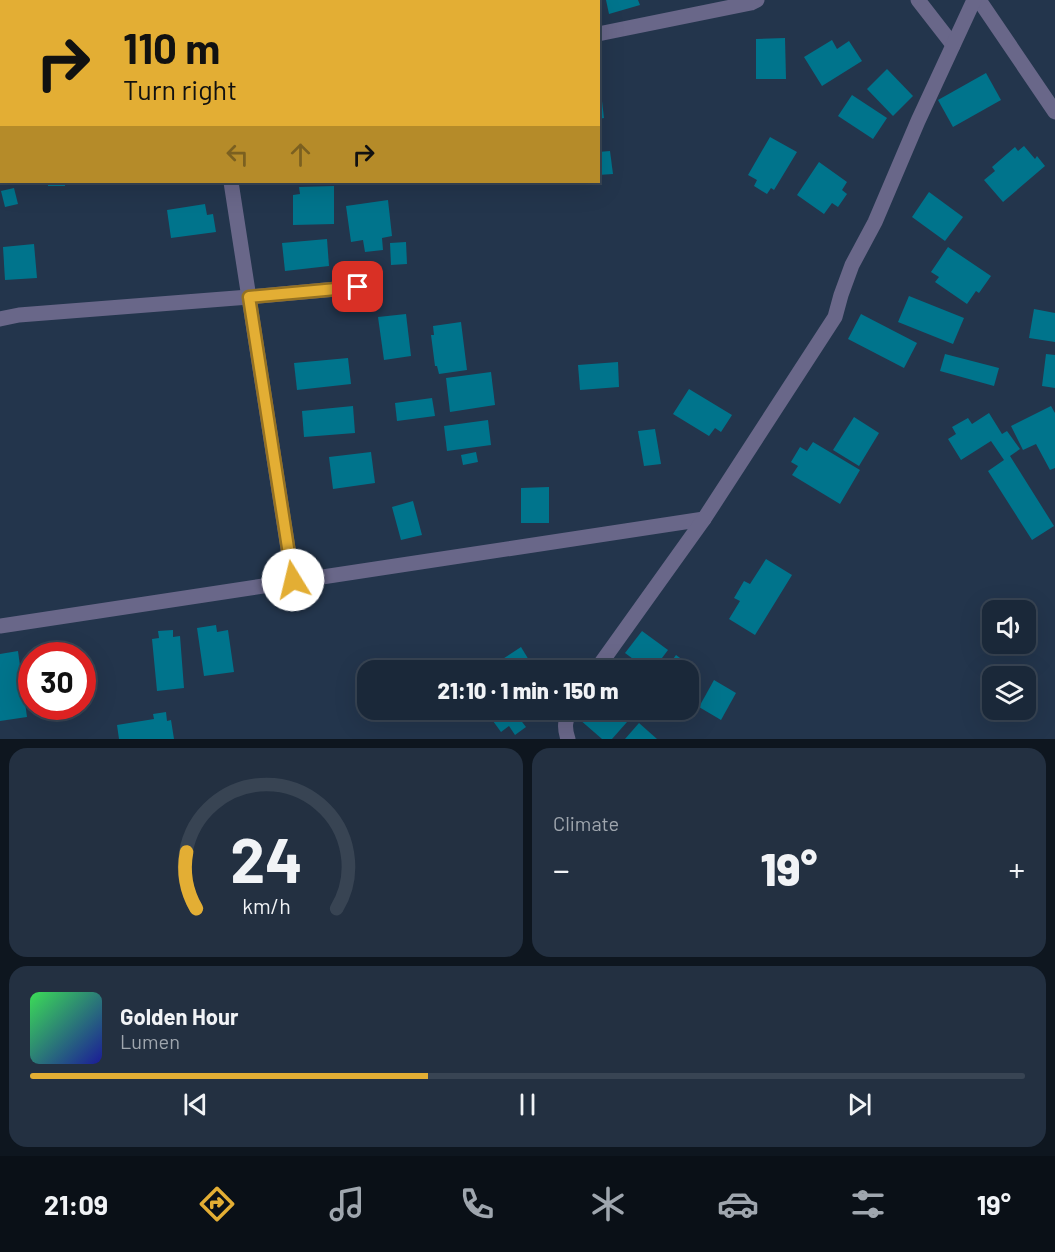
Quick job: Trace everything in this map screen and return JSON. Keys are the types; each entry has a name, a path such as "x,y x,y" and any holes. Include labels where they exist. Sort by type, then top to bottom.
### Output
{"street":[{"path":"600,34 757,0"},
{"path":"918,0 953,45"},
{"path":"603,660 704,519 835,317 852,265 976,0 1055,112"},
{"path":"231,183 293,580"},
{"path":"0,320 19,315 358,287"},
{"path":"0,626 704,519"},
{"path":"566,720 565,730 568,739"}],"building":[{"path":"606,0 638,0 640,5 609,14"},
{"path":"785,38 786,79 756,79 756,39"},
{"path":"832,40 837,49 849,41 862,61 822,86 804,57"},
{"path":"887,69 913,96 893,116 867,89"},
{"path":"986,73 1001,100 953,127 938,100"},
{"path":"600,84 604,118 600,119"},
{"path":"852,95 887,118 873,139 838,116"},
{"path":"770,137 797,152 774,190 771,188 767,194 754,186 757,180 748,175"},
{"path":"1024,146 1035,159 1037,156 1045,166 1003,202 984,180 995,171 992,167 1015,147 1018,151"},
{"path":"610,151 613,174 600,175 600,152"},
{"path":"819,162 847,182 842,190 847,194 838,207 832,203 824,214 797,195"},
{"path":"48,183 65,183 65,186 48,186"},
{"path":"334,186 334,224 293,225 293,195 300,194 299,187"},
{"path":"14,188 18,204 5,207 1,191"},
{"path":"929,192 963,217 945,241 912,217"},
{"path":"388,200 392,236 382,238 383,250 365,252 363,240 351,242 346,206"},
{"path":"205,204 207,215 213,214 216,232 171,238 167,210"},
{"path":"327,239 329,266 285,271 282,243"},
{"path":"406,242 407,264 391,265 390,243"},
{"path":"34,244 37,278 5,280 3,247"},
{"path":"948,247 991,276 979,293 976,291 967,304 935,282 939,277 931,272"},
{"path":"909,296 964,318 953,344 898,322"},
{"path":"1034,309 1055,313 1055,342 1029,338"},
{"path":"406,314 411,356 384,360 378,317"},
{"path":"861,314 917,343 904,368 848,339"},
{"path":"461,322 467,370 439,374 435,366 431,335 434,335 433,326"},
{"path":"945,354 999,368 994,386 940,371"},
{"path":"1046,354 1055,355 1055,388 1042,386"},
{"path":"348,358 351,384 297,390 294,363"},
{"path":"618,362 619,387 580,390 578,365"},
{"path":"491,372 495,405 450,412 446,378"},
{"path":"689,389 732,415 721,432 715,428 709,436 673,414"},
{"path":"432,398 435,416 397,421 395,403"},
{"path":"353,406 355,433 304,437 302,411"},
{"path":"1051,406 1055,413 1055,468 1050,470 1036,444 1023,450 1011,426"},
{"path":"989,413 1002,434 1007,431 1020,449 1010,456 1054,526 1032,540 988,471 1004,460 991,441 961,460 948,439 956,434 952,427 968,418 972,424"},
{"path":"854,417 879,433 859,466 833,450"},
{"path":"488,420 491,445 447,451 444,426"},
{"path":"655,429 661,464 644,466 638,431"},
{"path":"813,442 860,470 840,504 792,475 798,466 791,462 800,447 807,451"},
{"path":"371,452 375,483 333,489 329,457"},
{"path":"476,452 478,462 463,465 461,455"},
{"path":"549,487 549,523 521,523 521,488"},
{"path":"413,501 422,535 401,540 392,507"},
{"path":"766,559 792,575 755,635 729,619 740,601 734,598 744,581 750,584"},
{"path":"216,625 217,632 228,630 234,672 204,676 197,628"},
{"path":"173,630 173,637 180,636 184,688 157,691 152,639 159,638 158,631"},
{"path":"642,631 668,650 660,660 634,660 625,653"},
{"path":"521,647 529,660 501,660"},
{"path":"18,651 18,718 0,721 0,654"},
{"path":"676,655 683,660 672,660"},
{"path":"714,680 736,693 721,720 699,707"},
{"path":"166,712 167,721 171,720 174,739 119,739 117,725 154,719 153,714"},
{"path":"492,720 521,720 526,727 515,735 509,726 501,732"},
{"path":"580,720 625,720 627,722 612,739 602,739"},
{"path":"639,723 657,739 625,739"}],"route":[{"path":"293,580 249,297 358,287"}]}
